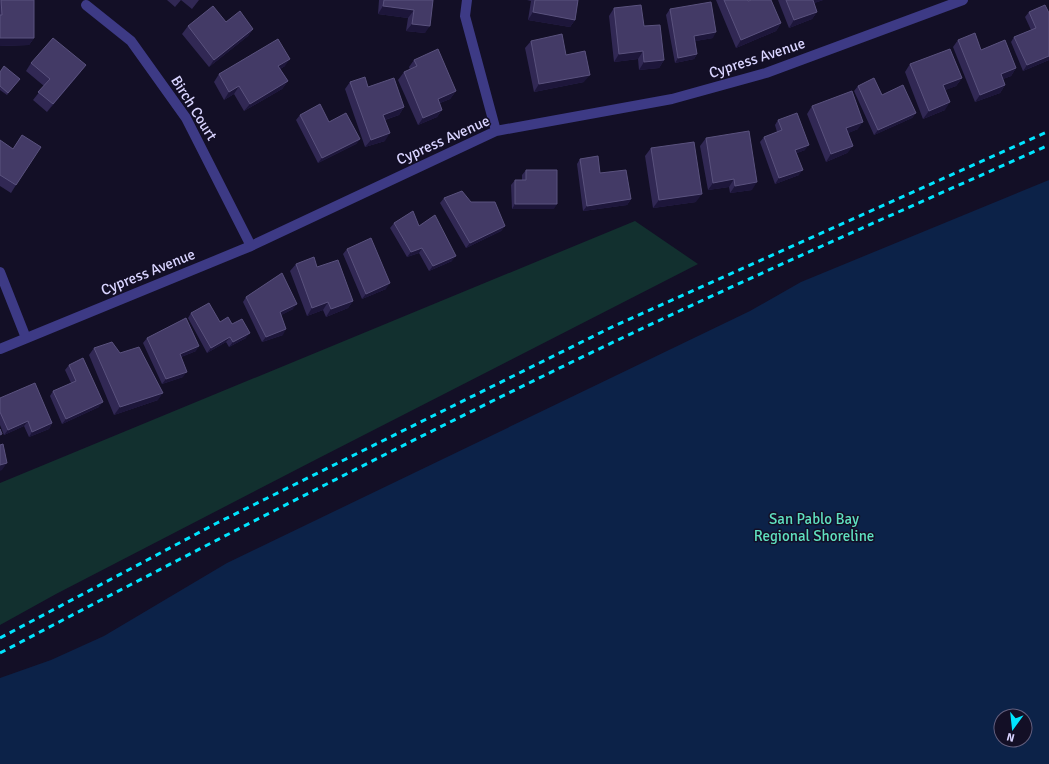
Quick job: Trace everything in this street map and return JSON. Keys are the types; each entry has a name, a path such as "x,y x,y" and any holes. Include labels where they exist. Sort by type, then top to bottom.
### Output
{"street":[{"path":"467,0 465,16 496,131"},
{"name":"Cypress Avenue","path":"0,349 251,246 496,131 672,99 766,73 963,0"},
{"name":"Birch Court","path":"86,5 131,41 186,118 251,246"},
{"path":"0,272 26,338"}],"green space":[{"path":"635,221 698,264 315,460 56,594 0,625 0,483"}],"water":[{"name":"San Pablo Bay Regional Shoreline","path":"1049,180 1049,764 0,764 0,678 51,660 104,636 227,563 750,311 801,282"}],"building":[{"path":"1,0 34,0 34,38 0,38 0,15 2,15"},
{"path":"384,0 433,0 430,26 412,24 414,10 383,6"},
{"path":"535,0 578,0 575,20 533,12"},
{"path":"724,0 771,0 781,23 741,40"},
{"path":"786,0 813,0 817,12 794,20"},
{"path":"711,2 716,32 694,36 697,54 678,58 670,9"},
{"path":"641,5 644,26 660,25 664,60 644,62 643,51 619,54 614,8"},
{"path":"1045,5 1049,13 1049,56 1027,65 1014,37 1036,28 1029,12"},
{"path":"213,6 226,22 240,11 253,29 214,60 188,26"},
{"path":"975,33 981,50 1005,40 1016,68 1001,74 1005,85 980,95 958,40"},
{"path":"562,34 566,55 585,51 590,75 539,84 531,41"},
{"path":"53,38 86,65 53,104 38,92 50,79 31,63"},
{"path":"278,39 290,59 278,66 288,81 250,104 239,86 229,92 219,74"},
{"path":"438,49 456,91 438,99 442,110 423,118 404,72 417,66 414,60"},
{"path":"950,49 962,78 943,85 950,102 929,111 910,64"},
{"path":"4,66 20,79 8,93 0,86 0,72"},
{"path":"365,77 368,87 394,78 404,107 383,115 390,133 371,140 350,82"},
{"path":"874,78 882,95 903,85 916,113 878,130 858,86"},
{"path":"852,91 863,122 846,128 853,146 831,154 812,106"},
{"path":"320,104 329,122 346,113 360,139 322,158 300,115"},
{"path":"797,113 809,145 795,150 803,170 779,178 764,137 782,130 778,120"},
{"path":"749,131 757,182 735,186 734,179 713,183 706,138"},
{"path":"22,135 41,147 16,185 0,175 0,140 13,149"},
{"path":"694,142 702,194 659,200 651,148"},
{"path":"598,156 600,173 626,170 631,199 587,206 580,159"},
{"path":"526,170 557,170 557,204 515,204 515,180 526,180"},
{"path":"462,191 471,202 495,202 505,226 470,243 444,198"},
{"path":"413,211 419,226 435,215 456,256 433,266 422,248 411,252 394,223"},
{"path":"371,238 390,283 366,294 347,249"},
{"path":"314,257 317,267 338,260 353,301 331,309 328,302 312,308 296,264"},
{"path":"282,273 297,304 280,312 286,329 266,337 246,297"},
{"path":"209,303 220,322 228,317 232,324 242,319 250,333 233,342 230,337 211,348 191,313"},
{"path":"186,318 199,346 180,354 187,372 166,379 147,338"},
{"path":"112,342 120,353 139,347 163,393 120,407 94,348"},
{"path":"83,358 103,402 66,419 53,391 76,381 69,365"},
{"path":"35,383 52,423 32,432 28,421 8,430 0,412 0,398"},
{"path":"3,444 7,463 0,465 0,445"}],"railway":[{"path":"0,638 217,523 614,326 1049,131"},
{"path":"0,653 286,505 574,361 751,278 1049,145"}]}
